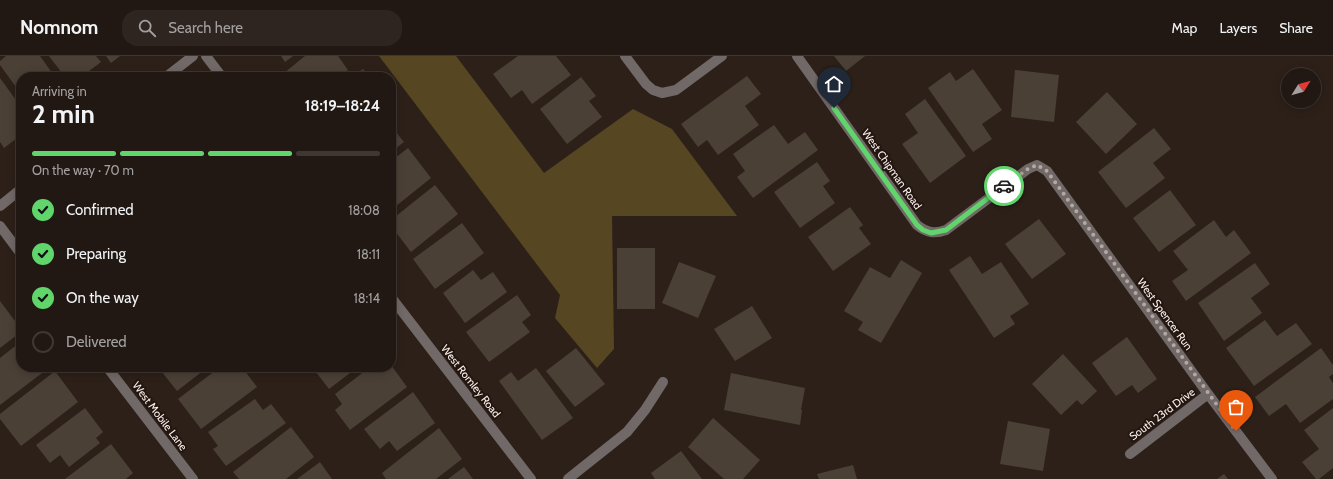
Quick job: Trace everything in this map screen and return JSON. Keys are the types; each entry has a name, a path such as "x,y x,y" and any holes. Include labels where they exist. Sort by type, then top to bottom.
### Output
{"street":[{"path":"172,72 193,56"},
{"path":"206,56 218,72"},
{"path":"625,56 646,84 653,90 662,93 676,90 722,56"},
{"name":"West Chipman Road","path":"797,56 917,225 923,230 931,233 946,230 1028,169 1037,165"},
{"name":"West Spencer Run","path":"1037,165 1047,171 1208,394 1272,479"},
{"path":"0,206 16,193"},
{"path":"0,226 16,247"},
{"name":"West Romley Road","path":"396,304 531,479"},
{"name":"West Mobile Lane","path":"111,372 193,479"},
{"path":"568,479 627,432 645,410 663,382"},
{"name":"South 23rd Drive","path":"1130,454 1208,394"}],"shaded area":[{"path":"379,56 456,56 544,173 633,109 672,129 737,216 612,216 614,349 597,368 555,318 560,295 396,78 396,72 391,72"}],"building":[{"path":"6,56 40,56 51,72 16,72 16,87 0,65 0,61"},
{"path":"49,56 96,56 101,62 90,72 61,72"},
{"path":"106,56 120,56 111,63"},
{"path":"281,56 293,56 285,62"},
{"path":"305,56 338,56 348,70 345,72 285,72"},
{"path":"518,56 556,56 571,75 532,104 522,90 511,98 493,74"},
{"path":"834,56 865,56 846,71"},
{"path":"973,69 1002,110 982,124 992,139 973,152 928,88 950,72 956,81"},
{"path":"1015,70 1059,75 1054,122 1011,117"},
{"path":"747,76 761,94 745,106 759,125 718,155 707,140 698,147 681,124"},
{"path":"581,77 596,96 589,101 602,117 567,144 540,109"},
{"path":"0,78 16,100 16,139 4,148 0,142"},
{"path":"1107,92 1137,124 1106,154 1076,122"},
{"path":"925,99 966,156 930,183 902,144 918,133 905,114"},
{"path":"774,125 788,144 805,132 818,150 753,198 737,177 745,171 733,154"},
{"path":"1154,128 1171,149 1153,163 1165,178 1126,208 1098,172"},
{"path":"396,132 404,142 396,148"},
{"path":"408,148 431,178 396,206 396,157"},
{"path":"817,162 830,181 823,186 835,203 800,228 774,192"},
{"path":"435,185 458,214 411,252 396,232 396,216"},
{"path":"1170,190 1196,225 1159,252 1133,218"},
{"path":"850,207 863,225 859,228 871,244 833,271 808,237"},
{"path":"1039,219 1066,254 1032,279 1005,244"},
{"path":"1214,220 1226,237 1234,230 1251,253 1186,301 1172,281 1188,270 1173,251"},
{"path":"462,223 484,253 435,289 413,259"},
{"path":"617,248 655,248 655,309 617,309"},
{"path":"970,256 982,274 1001,262 1029,304 1010,316 1015,324 994,338 949,270"},
{"path":"901,260 922,273 881,343 858,330 863,322 844,311 870,267 890,278"},
{"path":"679,262 716,276 698,318 662,303"},
{"path":"1255,263 1270,284 1251,298 1262,313 1224,341 1198,303"},
{"path":"473,270 481,280 493,272 507,292 465,323 443,293"},
{"path":"517,295 531,315 522,322 530,332 489,362 466,332"},
{"path":"0,301 16,322 16,336 0,348"},
{"path":"752,306 772,338 735,361 714,329"},
{"path":"1265,320 1277,336 1296,323 1312,344 1254,386 1226,348"},
{"path":"1127,337 1157,379 1138,393 1132,385 1116,396 1092,363"},
{"path":"16,345 16,372 43,372 0,405 0,358"},
{"path":"576,348 605,384 575,407 546,371"},
{"path":"1321,348 1333,365 1333,374 1329,377 1333,383 1333,399 1300,423 1286,404 1269,416 1255,397"},
{"path":"1063,354 1097,391 1082,405 1077,400 1061,415 1032,384"},
{"path":"536,368 573,418 542,440 499,381 511,372 518,381"},
{"path":"54,372 56,372 78,402 21,446 0,419 0,414"},
{"path":"162,372 202,372 177,391"},
{"path":"213,372 246,372 257,387 201,429 178,399"},
{"path":"316,372 351,372 329,389"},
{"path":"364,372 396,372 407,387 350,430 335,410 342,404 335,394"},
{"path":"731,373 805,388 800,425 724,410"},
{"path":"413,392 435,423 397,451 389,441 380,449 364,429"},
{"path":"255,399 263,410 271,404 286,423 226,466 213,449 218,446 208,432"},
{"path":"85,408 103,432 96,438 100,443 69,467 60,455 50,463 36,445"},
{"path":"1333,408 1333,468 1319,479 1316,479 1302,462 1319,449 1304,430"},
{"path":"713,418 760,460 743,479 724,479 688,447"},
{"path":"1008,421 1050,429 1043,471 1000,464"},
{"path":"291,427 314,457 286,479 239,479 233,472"},
{"path":"439,428 462,459 436,479 386,479 382,473"},
{"path":"111,444 133,473 126,479 65,479"},
{"path":"681,451 702,479 655,479 651,473"},
{"path":"320,462 332,479 297,479"},
{"path":"853,465 857,479 819,479 817,474"},
{"path":"464,467 473,479 448,479"},
{"path":"1224,474 1228,479 1217,479"}],"way so far":[{"path":"1004,186 1032,166 1037,165 1047,171 1236,431"}],"route":[{"path":"834,108 917,225 923,230 931,233 946,230 1004,186"}]}
